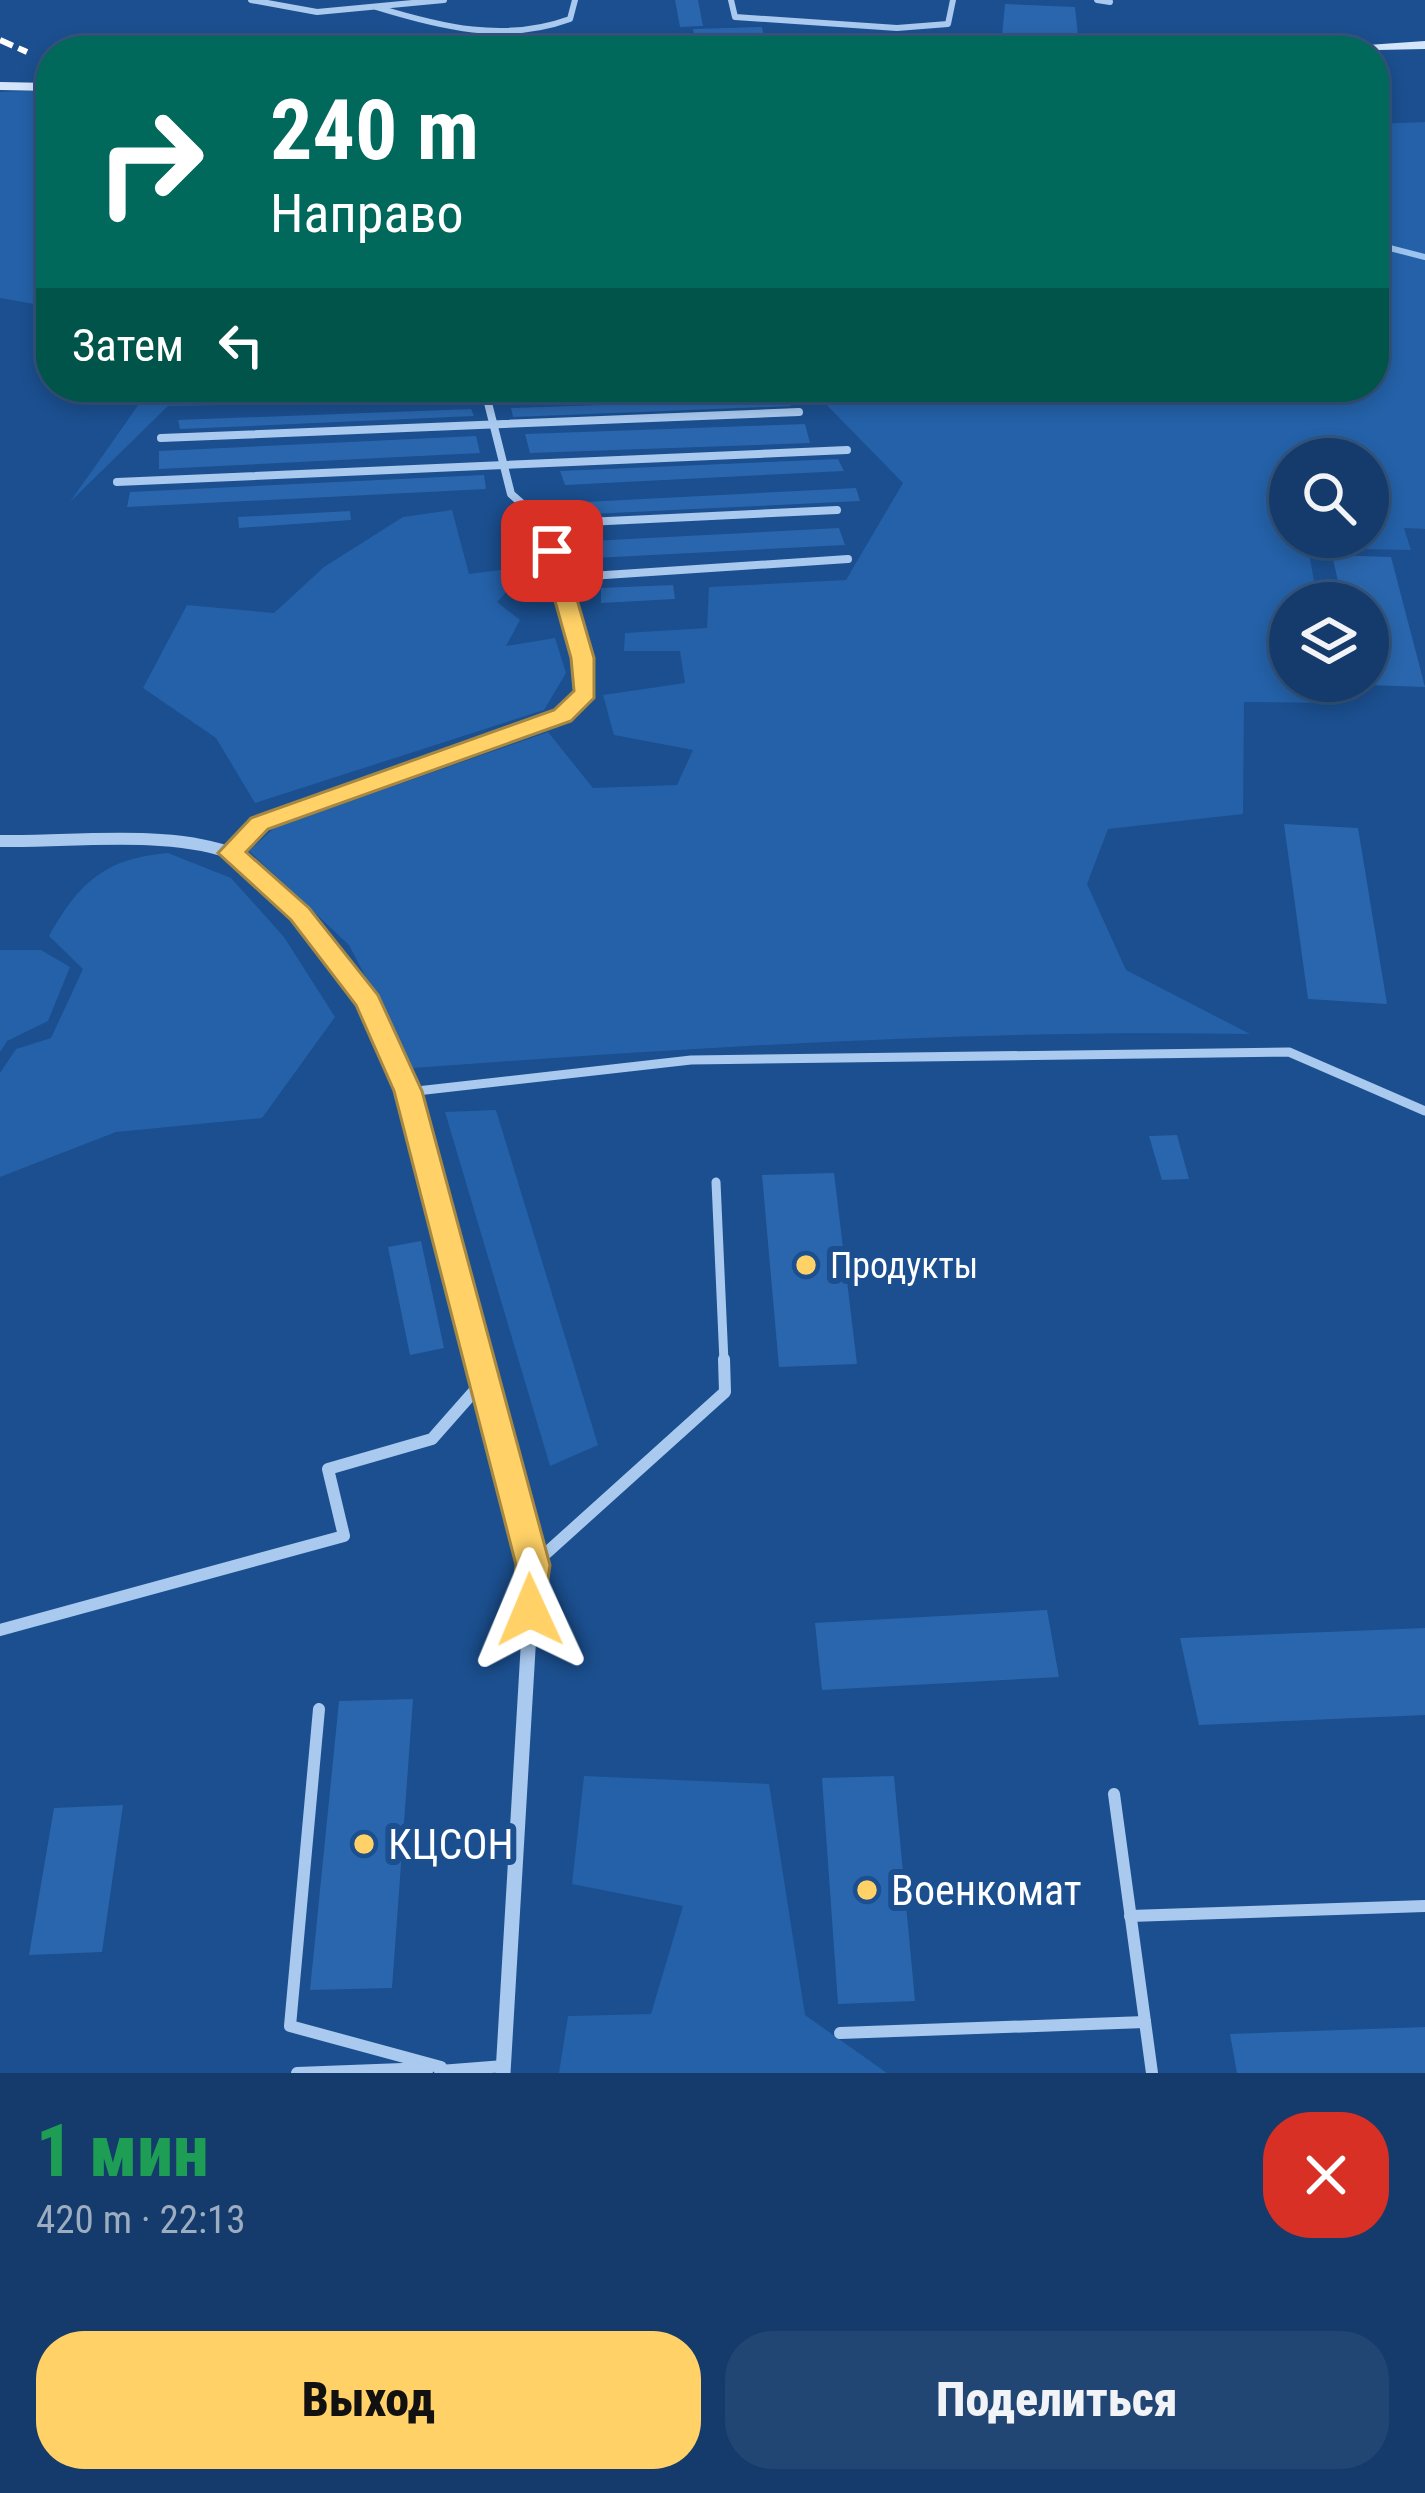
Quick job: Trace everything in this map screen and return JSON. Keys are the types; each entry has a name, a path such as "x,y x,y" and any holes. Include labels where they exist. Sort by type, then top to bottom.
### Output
{"street":[{"path":"1389,47 1425,44"},
{"path":"0,86 36,87"},
{"path":"0,841 171,843 231,853 300,914 368,1002 408,1091 533,1565 503,2069"}],"lane":[{"path":"251,0 317,12 444,0"},
{"path":"376,7 451,27 546,30 570,19 575,0"},
{"path":"731,0 735,16 897,28 948,24 953,0"},
{"path":"1096,0 1110,2"},
{"path":"231,853 260,823 562,716 586,693 583,658 545,524 511,494 488,402"},
{"path":"161,438 799,412"},
{"path":"117,482 848,450"},
{"path":"545,524 837,510"},
{"path":"560,578 848,560"},
{"path":"408,1091 692,1060 1289,1052 1425,1111"},
{"path":"533,1565 725,1392 716,1182"},
{"path":"0,1630 344,1536 328,1469 432,1439 484,1380"},
{"path":"319,1709 290,2026 441,2070"},
{"path":"1114,1794 1152,2073"},
{"path":"1130,1916 1425,1906"},
{"path":"840,2033 1145,2022"},
{"path":"297,2073 503,2069"}],"shaded area":[{"path":"36,91 36,304 0,298 0,92"},
{"path":"1425,122 1425,529 1404,528 1411,550 1389,550 1389,438 1269,438 1269,558 1310,558 1314,582 1269,582 1269,702 1336,703 1244,702 1243,814 1108,829 1087,884 1126,970 1250,1034 936,1037 413,1068 349,945 249,851 274,828 548,732 593,788 677,785 693,750 614,735 603,695 685,683 680,651 624,651 625,633 707,628 709,587 846,580 903,483 824,402 1389,402 1389,123"},
{"path":"140,402 406,402 168,406 70,502"},
{"path":"452,510 469,574 531,566 497,602 520,620 506,646 555,638 566,673 544,710 255,803 216,738 143,688 187,605 274,613 324,567 403,517"},
{"path":"168,853 231,878 284,937 335,1017 262,1118 116,1132 0,1177 0,1073 16,1049 51,1038 83,969 49,936 96,876 127,860"},
{"path":"0,950 41,950 70,967 48,1021 7,1041 0,1052"},
{"path":"496,1110 598,1445 550,1466 445,1112"},
{"path":"584,1776 769,1784 805,2015 887,2073 559,2073 568,2016 651,2014 683,1906 572,1884"}],"building":[{"path":"675,0 698,0 703,26 680,27"},
{"path":"1005,4 1075,7 1078,36 1002,36"},
{"path":"762,27 764,36 694,36 693,29"},
{"path":"696,402 790,402 791,406 513,417 511,408"},
{"path":"471,409 474,416 180,429 178,420"},
{"path":"805,424 810,443 530,453 525,434"},
{"path":"476,436 480,453 159,469 159,451"},
{"path":"838,459 844,471 565,485 560,471"},
{"path":"484,475 486,489 127,507 130,492"},
{"path":"856,488 860,501 571,515 566,503"},
{"path":"350,511 351,520 239,528 238,517"},
{"path":"839,528 845,545 594,558 591,541"},
{"path":"1391,557 1425,687 1389,686 1389,582 1338,582 1333,558"},
{"path":"673,585 675,599 601,603 601,588"},
{"path":"1284,824 1358,828 1387,1004 1308,999"},
{"path":"1177,1135 1189,1179 1162,1180 1149,1136"},
{"path":"834,1173 857,1364 779,1367 762,1175"},
{"path":"421,1241 444,1348 410,1355 388,1247"},
{"path":"1047,1610 1059,1677 822,1690 815,1623"},
{"path":"1425,1628 1425,1715 1199,1725 1180,1638"},
{"name":"КЦСОН","path":"413,1699 392,1988 310,1990 339,1701"},
{"name":"Военкомат","path":"894,1776 915,2001 838,2004 822,1778"},
{"path":"123,1805 102,1952 29,1955 54,1808"},
{"path":"1425,2027 1425,2073 1237,2073 1230,2034"}],"waterway":[{"path":"1389,248 1425,257"}],"railway":[{"path":"0,40 27,52"}],"place":[{"name":"Продукты","path":"806,1265"},
{"name":"КЦСОН","path":"364,1844"},
{"name":"Военкомат","path":"867,1890"}],"route":[{"path":"530,1610 533,1565 408,1091 368,1002 300,914 231,853 260,823 562,716 586,693 583,658 552,551"}]}
